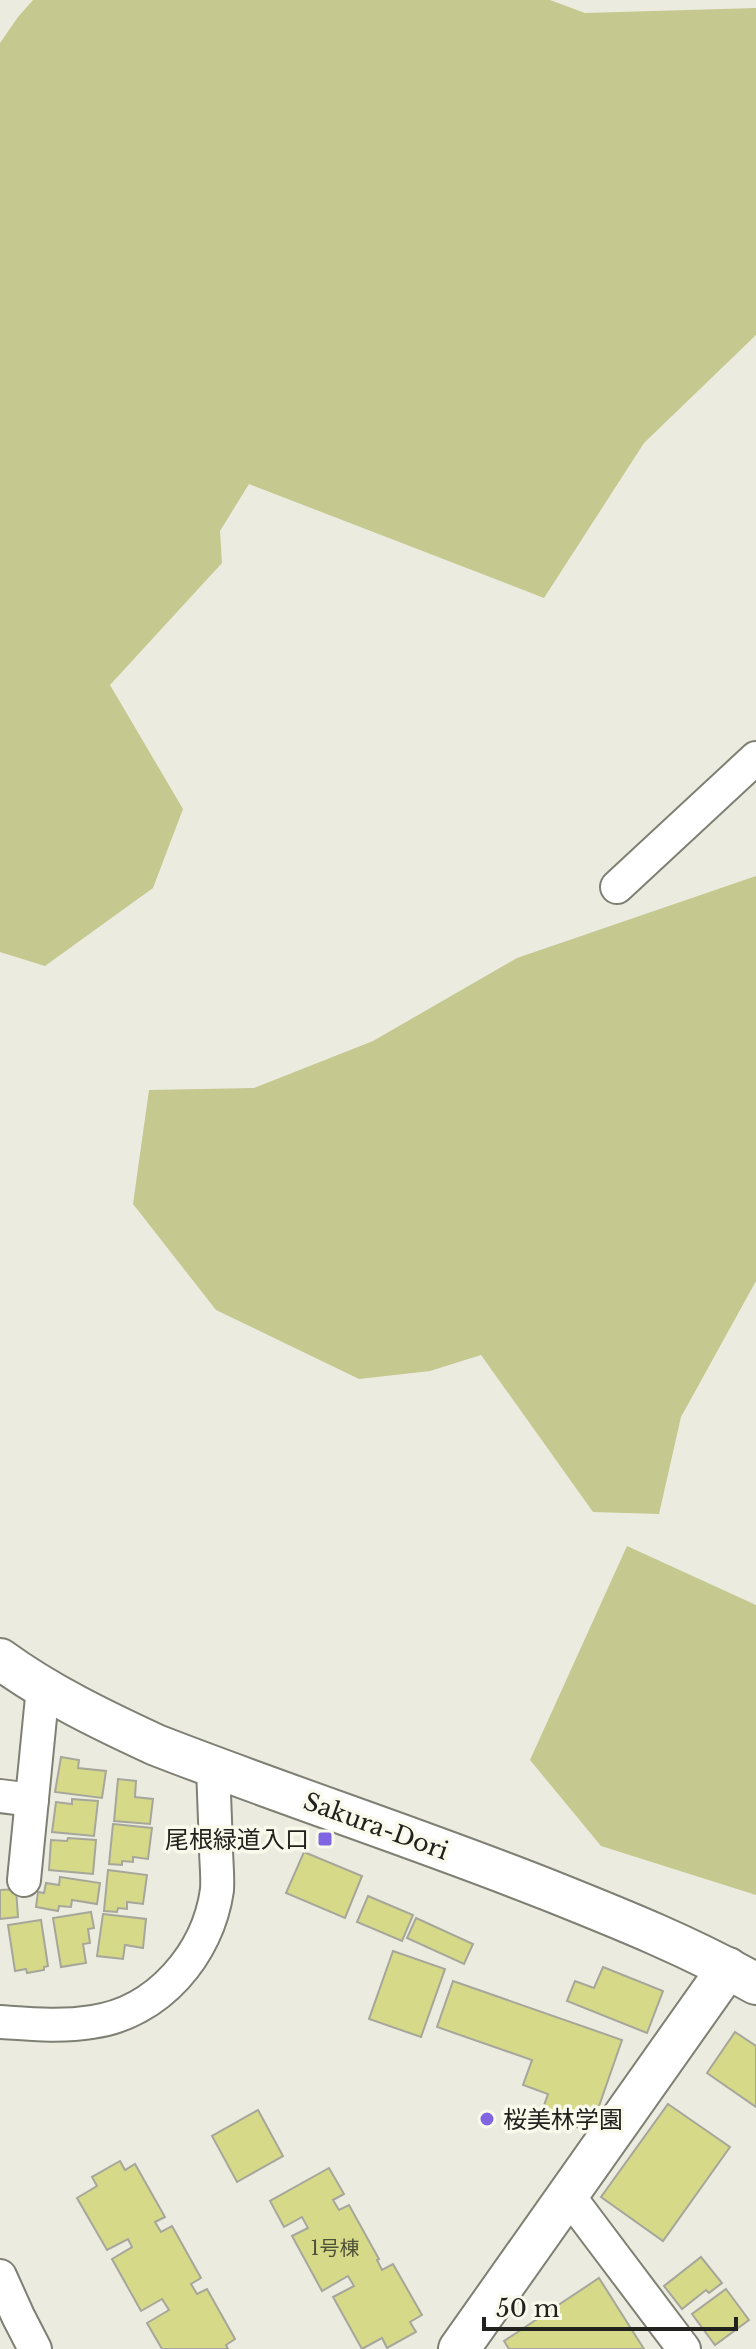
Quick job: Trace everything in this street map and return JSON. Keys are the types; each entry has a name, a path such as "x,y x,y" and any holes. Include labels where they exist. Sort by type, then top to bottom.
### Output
{"street":[{"path":"617,887 756,758"},
{"name":"Sakura-Dori","path":"0,1659 43,1687 156,1745 475,1861 618,1918 742,1976"},
{"path":"24,1880 43,1687"},
{"path":"0,2022 43,2025 93,2022 125,2013 149,2001 193,1957 210,1925 217,1887 213,1767"},
{"path":"0,1796 32,1800"},
{"path":"459,2349 568,2195 742,1976"},
{"path":"568,2195 684,2349"},
{"path":"0,2276 35,2349"}],"green space":[{"path":"33,0 550,0 585,13 756,8 756,335 644,443 544,598 249,484 220,531 222,563 110,685 183,809 153,888 45,966 0,952 0,43"},
{"path":"756,876 756,1281 681,1417 659,1514 593,1512 481,1355 430,1371 359,1379 216,1310 133,1204 149,1090 254,1088 373,1041 517,958"},
{"path":"627,1546 756,1605 756,1895 601,1846 530,1760"}],"building":[{"path":"61,1757 79,1760 78,1768 106,1771 102,1798 55,1792"},
{"path":"118,1779 136,1781 135,1797 153,1799 150,1824 114,1821"},
{"path":"72,1799 98,1801 94,1836 52,1832 56,1802 72,1804"},
{"path":"113,1824 152,1828 148,1859 133,1857 133,1862 109,1864"},
{"path":"68,1838 96,1840 93,1874 49,1870 51,1840 67,1841"},
{"path":"304,1852 362,1876 345,1918 286,1893"},
{"path":"108,1870 147,1875 143,1904 127,1902 127,1909 104,1911"},
{"path":"60,1877 100,1883 97,1904 72,1900 71,1907 59,1906 58,1911 36,1907 38,1892 44,1893 46,1883 59,1885"},
{"path":"16,1889 18,1917 0,1919 0,1890"},
{"path":"368,1896 413,1915 402,1941 357,1922"},
{"path":"91,1912 94,1928 88,1929 90,1943 83,1944 86,1963 61,1967 53,1918"},
{"path":"103,1914 146,1919 143,1948 125,1945 123,1959 97,1956"},
{"path":"416,1918 473,1944 464,1964 407,1938"},
{"path":"41,1920 48,1966 44,1970 27,1973 26,1969 15,1971 8,1925"},
{"path":"393,1951 445,1969 421,2037 369,2019"},
{"path":"603,1967 663,1991 647,2033 567,2001 575,1981 594,1988"},
{"path":"453,1981 622,2040 590,2132 541,2114 548,2094 523,2085 532,2060 437,2027"},
{"path":"735,2032 756,2046 756,2107 707,2073"},
{"path":"668,2104 730,2147 663,2241 601,2197"},
{"path":"258,2110 283,2156 237,2182 212,2136"},
{"path":"120,2161 125,2170 135,2164 165,2217 155,2222 161,2232 172,2226 201,2278 191,2284 197,2294 207,2289 235,2339 226,2345 228,2349 162,2349 147,2323 169,2310 162,2299 141,2311 112,2259 132,2247 128,2239 107,2250 77,2198 97,2186 92,2177"},
{"path":"329,2168 344,2194 333,2200 339,2210 349,2205 382,2270 393,2264 422,2315 410,2322 416,2332 387,2348 382,2338 362,2349 333,2297 354,2286 348,2276 322,2291 292,2236 308,2228 302,2217 284,2227 270,2201"},
{"path":"701,2257 722,2283 709,2293 706,2290 682,2309 664,2286"},
{"path":"599,2278 644,2349 509,2349 504,2341"},
{"path":"726,2289 749,2320 715,2345 692,2314"}],"place":[{"name":"尾根緑道入口","path":"325,1839"},
{"name":"桜美林学園","path":"487,2119"}]}
